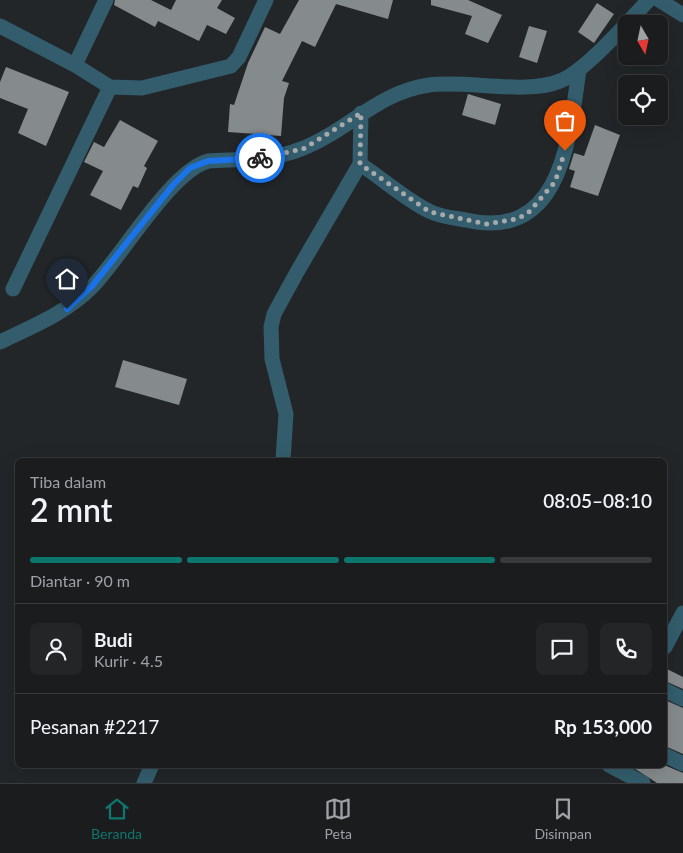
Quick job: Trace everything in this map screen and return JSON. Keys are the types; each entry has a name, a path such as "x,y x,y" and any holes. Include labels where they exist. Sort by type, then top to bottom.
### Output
{"street":[{"path":"75,64 106,0"},
{"path":"0,26 75,64 110,87 142,88 231,66 239,57 266,0"},
{"path":"0,342 67,309 92,286 173,185 190,168 208,161 262,158 303,149 392,96 428,86 547,85 562,81 580,70 649,0"},
{"path":"659,0 683,15"},
{"path":"360,164 430,212 486,224 517,219 528,213 555,182 565,151 580,70"},
{"path":"13,289 110,87"},
{"path":"282,458 286,414 272,359 270,337 273,320 297,272 360,164 361,113"},
{"path":"667,643 683,613"},
{"path":"667,691 683,699"},
{"path":"667,756 683,764"},
{"path":"144,783 151,768"},
{"path":"615,768 643,783"}],"building":[{"path":"115,0 151,0 171,10 176,0 222,0 217,8 235,18 226,34 207,25 199,41 158,21 155,27 114,5"},
{"path":"299,0 393,0 388,19 336,4 315,47 302,41 282,81 289,83 284,98 281,136 228,132 230,104 234,105 248,63 265,27 280,34"},
{"path":"431,0 468,0 502,15 488,43 465,34 472,16 431,5"},
{"path":"597,3 614,14 594,43 578,32"},
{"path":"529,26 547,31 537,63 519,57"},
{"path":"6,67 69,92 46,146 18,133 28,109 0,98 0,82"},
{"path":"468,94 501,104 495,125 462,115"},
{"path":"120,120 158,141 144,166 147,168 138,188 133,186 121,210 90,195 103,171 84,162 94,142 104,147"},
{"path":"595,125 620,135 598,196 570,187 575,171 569,169 574,153 584,156"},
{"path":"123,360 187,379 179,405 115,387"},
{"path":"667,669 683,677 683,689 667,682"},
{"path":"667,701 683,708 683,754 667,747"},
{"path":"667,766 683,773 683,783 657,783 634,768 667,768"}],"way so far":[{"path":"260,158 303,149 361,113 360,164 430,212 486,224 502,223 517,219 528,213 555,182 565,151"}],"route":[{"path":"67,309 92,286 119,256 173,185 190,168 208,161 260,158"}]}
